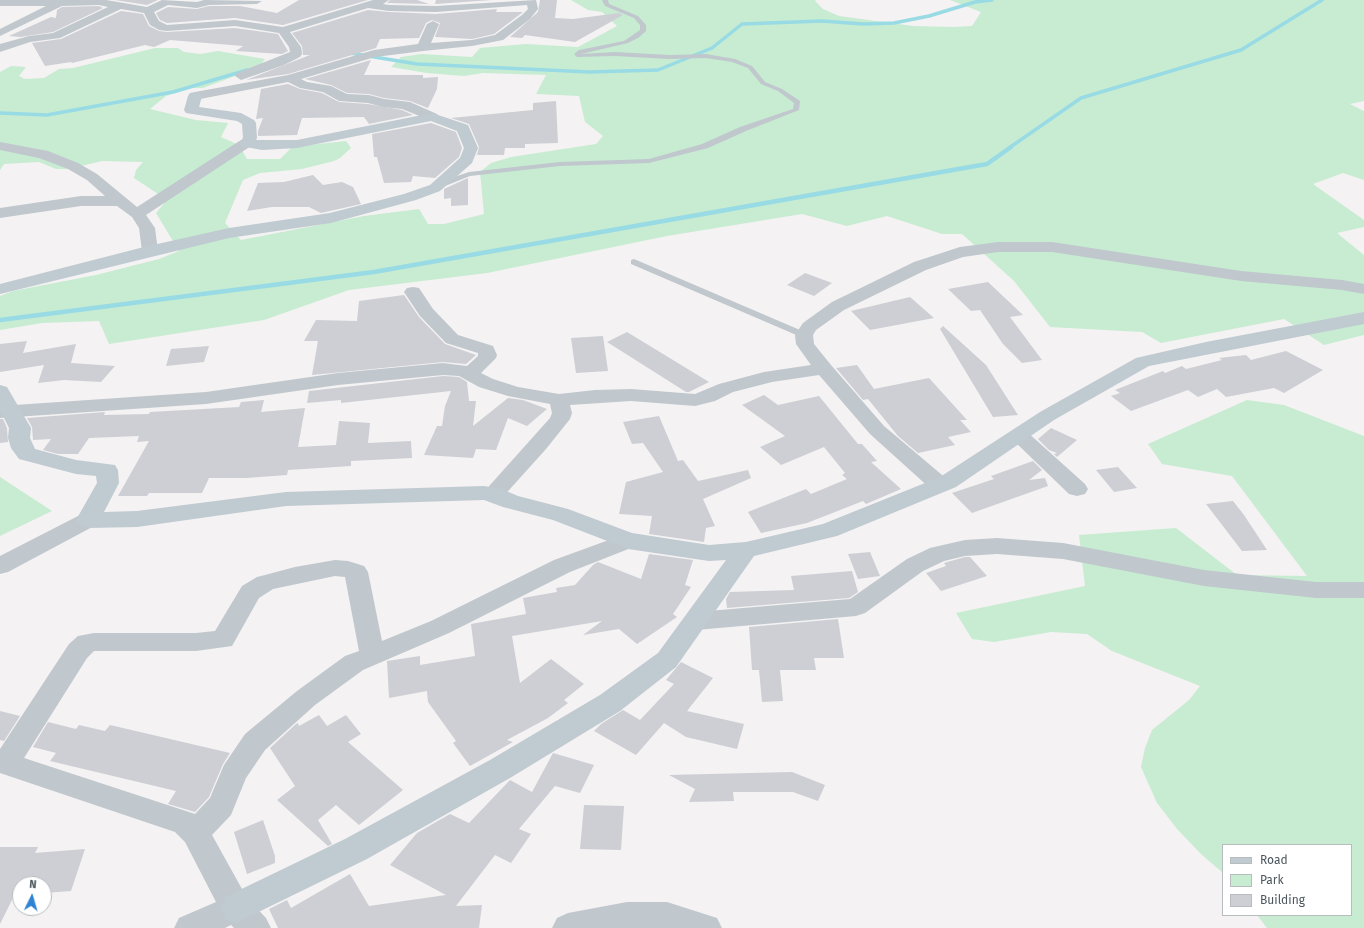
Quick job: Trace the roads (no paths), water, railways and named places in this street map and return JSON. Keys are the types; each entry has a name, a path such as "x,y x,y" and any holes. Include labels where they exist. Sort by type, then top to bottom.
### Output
{"street":[{"path":"148,11 154,23 159,27 167,28 235,23 283,30 384,0"},
{"path":"0,3 62,1 99,2 148,11 166,2 196,5 209,2 257,1"},
{"path":"0,33 48,10 62,1"},
{"path":"195,96 290,78 374,54 423,47 472,43 499,38 526,17 533,9 531,1 436,8 389,8 366,5"},
{"path":"0,48 29,39 56,36 121,5"},
{"path":"423,47 433,24"},
{"path":"137,214 210,168 246,143 250,138 249,123 241,118 191,110 195,96 216,86 284,61 296,54 295,47 283,30"},
{"path":"0,289 150,251 229,233 331,218 410,197 434,188 467,160 471,148 463,128 432,117 405,105 383,103 369,99 344,98 327,89 304,85 290,78"},
{"path":"246,143 262,146 296,144 432,117"},
{"path":"0,146 43,154 73,166 92,177 137,214 148,228 150,251"},
{"path":"0,213 81,201 104,200 121,202"},
{"path":"940,485 877,430 824,369 805,344 804,335 809,327 838,306 920,266 960,252 998,246 1052,247 1241,276 1342,285 1364,289"},
{"path":"413,292 426,312 452,339 486,350 488,354 487,358 469,374"},
{"path":"0,566 88,520 136,519 286,499 484,493 493,494 511,502 560,514 628,541 709,553 746,550 828,530 948,482 1047,416 1143,362 1214,346 1364,318"},
{"path":"5,411 41,410 206,398 345,378 443,369 463,371 486,383 515,392 559,400 595,396 631,395 695,400 708,397 726,388 771,376 824,369"},
{"path":"0,391 5,411 20,428 19,438 22,448 27,454 76,467 107,470 108,483 88,520"},
{"path":"493,494 539,446 560,419 562,413 559,400"},
{"path":"1019,435 1077,489"},
{"path":"195,833 221,806 234,773 255,742 312,694 354,663 371,646 440,627 562,566 628,541"},
{"path":"696,621 856,607 915,565 938,554 965,548 997,546 1063,551 1204,578 1316,590 1364,590"},
{"path":"190,928 245,918 356,849 500,769 610,703 667,660 746,550"},
{"path":"245,918 195,833 185,823 3,763 78,651 87,643 196,642 223,639 250,592 264,583 295,575 335,568 348,569 356,572 371,646"},
{"path":"568,928 627,916 667,917 706,928"}],"lane":[{"path":"434,188 469,174 560,164 649,161 705,146 743,129 796,110 798,102 780,90 763,83 750,67 733,60 706,56 669,57 615,54 579,56 577,54 581,51 626,42 636,37 643,31 643,25 636,17 607,5 606,0"},
{"path":"634,262 804,335"}],"waterway":[{"path":"350,53 417,64 590,72 658,70 712,48 742,24 822,21 863,24 894,23 929,16 975,2 992,0"},
{"path":"1009,148 1081,98 1241,50 1322,0"},
{"path":"0,113 47,115 173,92 247,70"},
{"path":"0,320 374,272 987,164 1011,147"}]}
